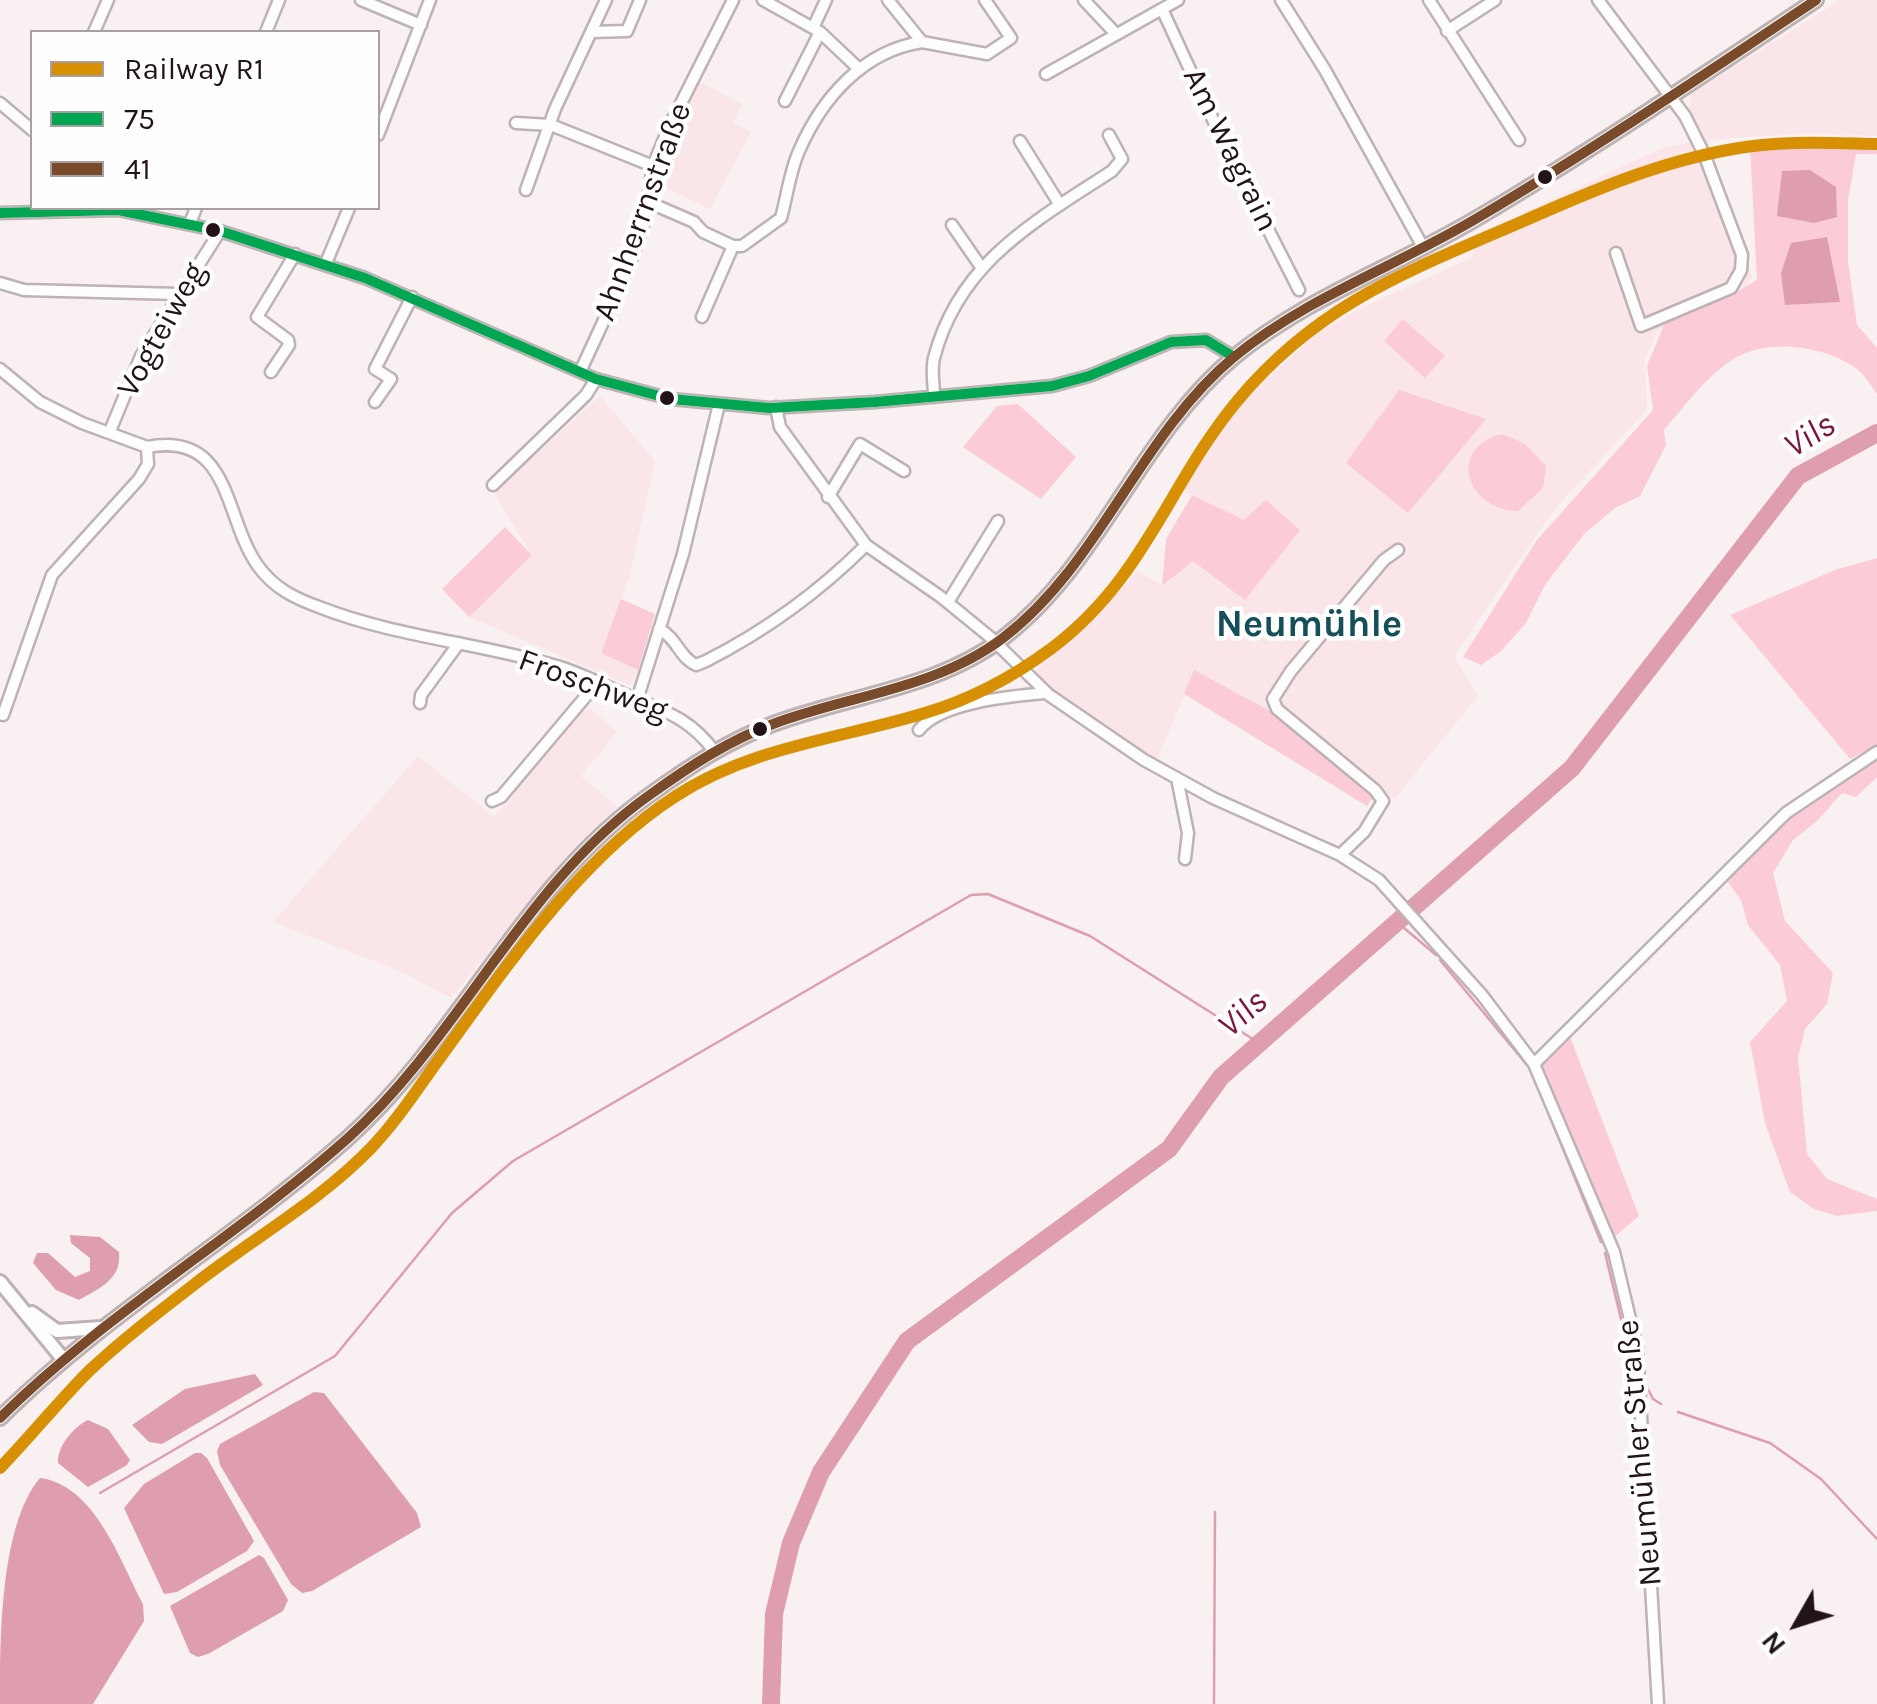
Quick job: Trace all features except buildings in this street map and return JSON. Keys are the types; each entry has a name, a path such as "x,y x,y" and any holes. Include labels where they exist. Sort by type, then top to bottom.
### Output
{"main road":[{"path":"0,1418 63,1359 350,1136 426,1050 554,884 618,819 646,797 714,751 778,722 916,683 966,662 997,642 1028,618 1064,579 1164,432 1234,357 1317,302 1476,220 1816,0"},
{"path":"0,1272 4,1286 63,1359"},
{"path":"18,1303 57,1331 104,1327"}],"street":[{"path":"95,30 108,0"},
{"path":"267,30 279,0"},
{"path":"361,0 421,25"},
{"path":"380,130 430,0"},
{"path":"526,190 555,109 606,0"},
{"path":"592,32 627,31 640,0"},
{"name":"Ahnherrnstraße","path":"580,372 629,266 648,202 653,166 669,127 733,0"},
{"path":"763,0 816,30 858,68"},
{"path":"785,101 826,0"},
{"path":"888,0 922,42"},
{"path":"648,202 694,222 703,232 733,246 742,246 781,218 798,153 823,106 858,68 899,46 922,42 987,54 1011,38 985,0"},
{"path":"1084,0 1116,34"},
{"path":"1046,74 1178,0"},
{"path":"1281,0 1325,70 1423,247"},
{"path":"1428,0 1519,140"},
{"path":"1448,31 1495,0"},
{"path":"1598,0 1685,116 1704,154 1742,255 1738,278 1731,288 1641,326 1616,253"},
{"name":"Am Wagrain","path":"1162,9 1221,137 1299,290"},
{"path":"0,103 30,128"},
{"path":"516,123 551,124 653,166"},
{"path":"934,398 933,361 963,288 980,267 1060,205 1112,171 1122,159 1108,135"},
{"path":"1020,141 1060,205"},
{"path":"0,213 87,210"},
{"path":"122,210 190,222 326,263 596,379 670,399 776,407 934,398 1052,386 1089,376 1171,342 1206,340 1234,357"},
{"path":"190,222 195,210"},
{"path":"326,263 347,210"},
{"path":"952,225 980,267"},
{"name":"Vogteiweg","path":"110,431 127,383 220,231"},
{"path":"702,317 733,246"},
{"path":"271,372 288,340 257,317 295,254"},
{"path":"0,284 24,290 178,294"},
{"path":"376,402 390,379 375,369 412,297"},
{"name":"Froschweg","path":"0,368 40,402 82,423 146,447 168,443 201,455 217,471 256,563 279,590 380,628 564,669 692,724 714,751"},
{"path":"493,484 586,396 596,379"},
{"path":"637,700 683,554 719,404"},
{"name":"Neumühler Straße","path":"776,407 780,427 866,545 948,602 997,642 1046,693 1111,739 1213,798 1340,855 1391,891 1482,995 1534,1064 1614,1252 1637,1348 1658,1704"},
{"path":"828,497 860,444 904,471"},
{"path":"4,716 52,575 139,479 148,464 146,447"},
{"path":"948,602 998,522"},
{"path":"659,630 671,635 689,662 706,662 791,612 866,545"},
{"path":"1340,855 1371,823 1383,801 1375,790 1278,709 1273,699 1290,671 1384,560 1398,550"},
{"path":"420,702 458,643"},
{"path":"492,801 501,797 597,683"},
{"path":"919,730 926,721 989,698 1046,693"},
{"path":"1534,1064 1786,812 1877,752"},
{"path":"1177,778 1188,832 1185,860"}],"shaded area":[{"path":"1840,0 1877,0 1877,136 1809,133 1708,140 1752,277 1740,293 1657,330 1645,360 1647,409 1554,510 1454,656 1478,696 1395,798 1373,797 1272,712 1195,671 1156,761 1074,707 1033,673 1138,571 1163,586 1193,560 1245,599 1299,530 1244,520 1184,491 1208,446 1237,406 1320,331 1471,258 1482,232 1662,148 1703,140 1689,108 1691,94"},
{"path":"700,82 742,104 733,123 751,132 710,209 665,187 659,162"},
{"path":"1777,141 1877,141 1877,154 1856,154 1848,200 1848,261 1857,325 1877,348 1877,394 1857,369 1814,350 1782,346 1737,357 1707,381 1664,430 1666,445 1640,496 1615,508 1584,534 1545,585 1526,623 1500,652 1481,665 1463,657 1537,540 1653,410 1647,366 1666,320 1733,294 1757,280 1750,146"},
{"path":"1810,170 1836,187 1837,217 1814,223 1777,216 1782,171"},
{"path":"1827,237 1840,302 1785,305 1781,273 1791,243"},
{"path":"1403,319 1445,356 1425,378 1384,341"},
{"path":"1399,390 1486,419 1408,513 1346,463"},
{"path":"600,396 655,461 629,578 601,652 638,670 630,685 469,617 532,555 494,493"},
{"path":"1018,404 1076,457 1041,499 963,447 997,406"},
{"path":"1502,434 1525,444 1546,466 1543,488 1518,511 1486,501 1470,478 1473,452"},
{"path":"1192,495 1244,520 1266,500 1300,530 1245,600 1193,561 1162,586 1166,539"},
{"path":"505,527 532,555 469,617 442,589"},
{"path":"1877,558 1877,745 1850,759 1730,615 1835,570"},
{"path":"621,599 655,614 638,670 601,653"},
{"path":"1194,670 1272,712 1373,797 1367,806 1184,694"},
{"path":"586,705 617,732 581,776 617,807 567,855 451,998 400,971 273,922 418,756 494,817"},
{"path":"1877,758 1877,777 1856,797 1842,793 1793,840 1773,873 1785,921 1833,973 1827,1004 1805,1029 1798,1057 1807,1154 1827,1179 1877,1199 1877,1211 1837,1216 1814,1209 1790,1192 1765,1123 1750,1042 1787,1001 1780,965 1748,925 1741,900 1728,882 1760,844 1795,812"},
{"path":"1570,1037 1639,1216 1614,1237 1542,1064"},
{"path":"70,1235 100,1237 119,1252 113,1276 79,1300 56,1290 33,1263 37,1253 48,1253 75,1277 90,1271 90,1258 71,1243"},
{"path":"255,1374 263,1385 162,1444 149,1442 132,1425 185,1389"},
{"path":"314,1392 324,1393 417,1513 421,1527 312,1591 302,1593 291,1584 220,1465 217,1451 220,1444"},
{"path":"88,1420 108,1429 130,1460 88,1487 58,1463 67,1438"},
{"path":"195,1453 207,1458 254,1541 247,1551 177,1592 164,1594 124,1508 144,1484"},
{"path":"40,1478 59,1484 91,1510 115,1547 143,1604 144,1621 93,1704 0,1704 2,1616 10,1553 27,1499"},
{"path":"259,1555 288,1600 283,1611 208,1654 198,1657 190,1653 170,1606"}],"waterway":[{"name":"Vils","path":"771,1704 774,1614 791,1543 821,1472 907,1341 1169,1149 1221,1077 1572,768 1798,476 1877,433"},
{"path":"100,1493 335,1356 452,1213 513,1161 971,895 988,894 1090,936 1259,1043"},
{"path":"1397,922 1436,955"},
{"path":"1440,960 1527,1065"},
{"path":"1532,1073 1601,1242"},
{"path":"1605,1253 1629,1352"},
{"path":"1647,1387 1661,1404"},
{"path":"1678,1412 1770,1443 1821,1479 1877,1539"},
{"path":"1214,1704 1215,1512"}],"rail line":[{"name":"R1","path":"0,1468 114,1349 329,1186 371,1148 545,918 575,883 641,821 705,779 735,766 959,701 992,686 1052,648 1111,591 1238,400 1268,367 1333,314 1440,257 1651,170 1751,146 1877,144"}],"transit line":[{"name":"41","path":"0,1418 83,1344 262,1209 348,1138 426,1053 566,871 606,830 651,794 710,755 756,731 921,680 950,669 1003,638 1067,574 1172,424 1234,357 1292,317 1522,191 1816,0"},
{"name":"75","path":"0,213 118,210 220,231 365,278 596,379 671,399 769,408 1052,386 1089,376 1171,342 1206,340 1234,357"}],"district":[{"name":"Neumühle","path":"1309,625"}]}
